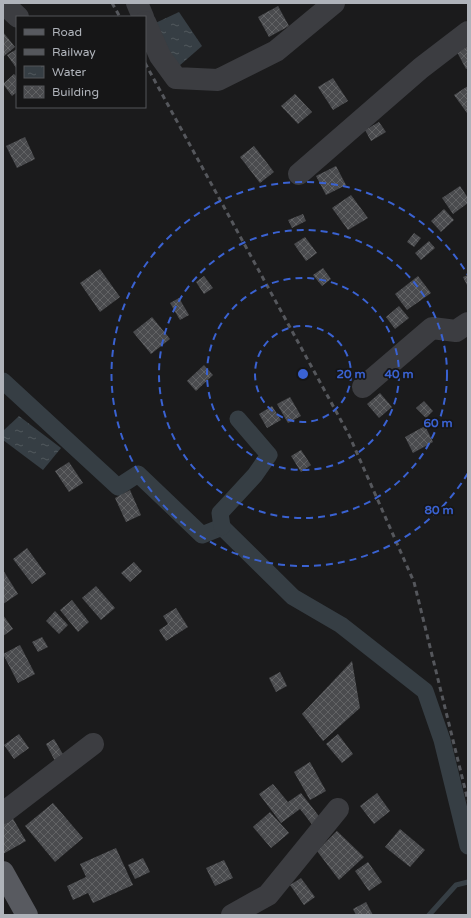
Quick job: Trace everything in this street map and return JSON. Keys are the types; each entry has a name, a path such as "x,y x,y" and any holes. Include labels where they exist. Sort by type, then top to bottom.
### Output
{"main road":[{"path":"3,872 27,915"}],"street":[{"path":"3,3 17,16"},
{"path":"137,3 143,16"},
{"path":"146,24 160,56 176,78 218,80 276,51 334,3"},
{"path":"299,174 421,68 468,32"},
{"path":"363,387 432,328 456,331 468,323"},
{"path":"3,813 93,744"},
{"path":"232,915 268,895 338,809"}],"water":[{"path":"179,12 202,46 179,66 149,26"},
{"path":"19,416 61,448 43,470 3,440 3,431"}],"building":[{"path":"278,6 289,26 269,37 258,17"},
{"path":"3,32 15,47 3,57"},
{"path":"468,46 468,68 466,69 457,52"},
{"path":"16,50 16,68 7,55"},
{"path":"14,74 16,76 16,93 12,96 3,84"},
{"path":"333,78 348,101 333,110 318,87"},
{"path":"468,86 468,112 467,113 454,95"},
{"path":"295,94 312,112 298,124 281,106"},
{"path":"379,122 386,132 371,141 365,130"},
{"path":"25,137 35,159 17,168 6,146"},
{"path":"254,146 274,172 260,183 240,157"},
{"path":"336,166 346,185 326,195 316,176"},
{"path":"460,186 468,198 468,203 453,214 442,198"},
{"path":"351,195 368,218 348,230 332,208"},
{"path":"444,209 454,220 441,232 431,221"},
{"path":"303,214 306,221 292,228 288,220"},
{"path":"414,233 421,238 414,247 407,242"},
{"path":"305,237 317,253 306,261 294,244"},
{"path":"429,241 435,248 421,260 415,253"},
{"path":"323,268 331,279 322,286 313,275"},
{"path":"100,269 120,297 100,312 80,283"},
{"path":"468,275 468,287 463,277"},
{"path":"204,276 213,288 204,294 196,282"},
{"path":"418,276 431,293 407,310 395,294"},
{"path":"179,298 189,315 180,320 170,303"},
{"path":"399,306 409,318 395,329 386,317"},
{"path":"152,317 170,339 151,354 133,332"},
{"path":"204,365 213,375 196,391 187,381"},
{"path":"380,393 392,407 379,418 367,404"},
{"path":"290,397 301,416 288,423 277,404"},
{"path":"424,401 433,411 426,418 416,408"},
{"path":"272,406 281,420 267,428 259,414"},
{"path":"425,426 433,442 413,453 405,437"},
{"path":"301,450 311,465 301,472 291,456"},
{"path":"69,462 83,483 69,492 55,471"},
{"path":"130,490 141,515 126,522 115,498"},
{"path":"27,548 46,574 32,584 13,559"},
{"path":"134,562 142,571 130,582 121,573"},
{"path":"3,570 18,594 3,604"},
{"path":"96,586 115,608 101,620 82,598"},
{"path":"72,600 89,622 78,632 60,610"},
{"path":"176,608 188,627 166,641 159,630 168,624 163,616"},
{"path":"55,611 68,625 59,634 46,621"},
{"path":"3,615 13,629 3,636"},
{"path":"42,637 48,647 38,652 32,642"},
{"path":"20,645 35,674 18,683 3,654"},
{"path":"352,661 360,708 323,741 302,714"},
{"path":"280,672 287,686 276,692 269,678"},
{"path":"19,734 29,748 14,759 4,745"},
{"path":"338,734 353,754 342,763 326,744"},
{"path":"54,739 64,756 55,761 46,744"},
{"path":"310,762 326,791 310,800 294,772"},
{"path":"273,784 288,802 301,793 322,820 314,827 300,809 281,823 259,794"},
{"path":"377,793 390,811 374,824 360,806"},
{"path":"53,803 83,838 55,862 25,826"},
{"path":"270,812 289,833 271,848 253,827"},
{"path":"12,817 26,841 3,854 3,823"},
{"path":"400,829 425,850 410,867 385,847"},
{"path":"337,831 364,857 339,880 317,851"},
{"path":"116,848 133,885 93,903 88,893 73,900 67,886 86,877 80,864"},
{"path":"143,858 150,872 135,879 128,865"},
{"path":"224,860 233,878 215,886 206,868"},
{"path":"368,862 382,882 369,891 355,871"},
{"path":"301,878 315,897 304,905 290,885"},
{"path":"366,902 373,915 356,915 353,909"}],"waterway":[{"path":"3,381 118,487 138,474 202,535 222,527 293,597 341,625 425,691 442,740 468,846"},
{"path":"222,527 220,513 255,475 269,455 238,419"},
{"path":"429,915 456,885 468,882"}],"railway":[{"path":"112,3 119,16"},
{"path":"146,65 349,435 414,582 468,801"}]}
